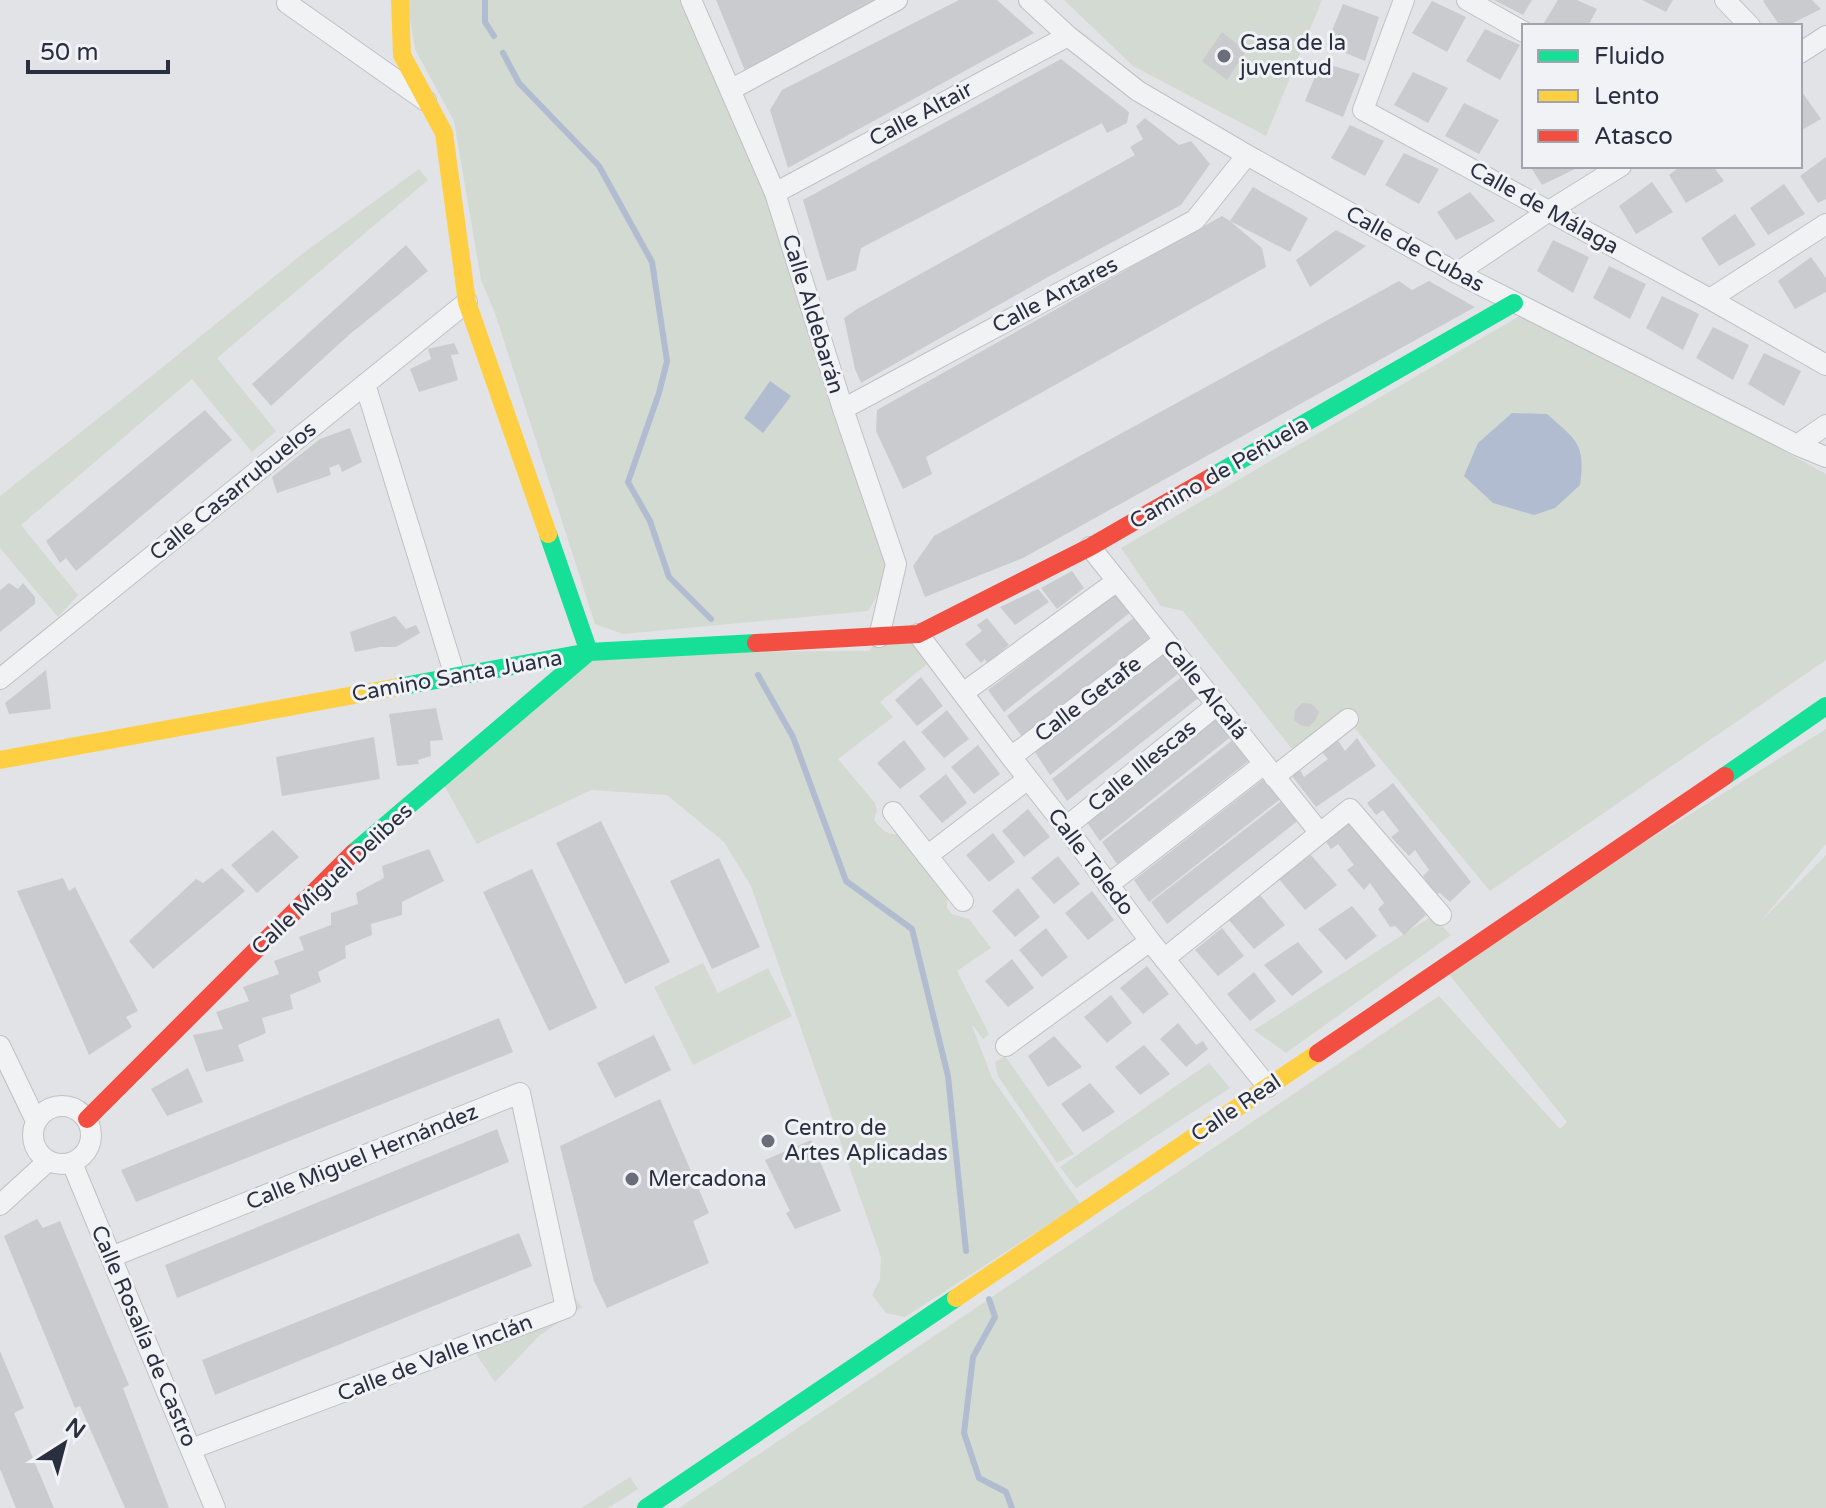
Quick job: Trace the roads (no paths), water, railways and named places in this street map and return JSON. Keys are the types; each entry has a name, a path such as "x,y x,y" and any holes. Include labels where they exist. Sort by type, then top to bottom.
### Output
{"street":[{"path":"400,0 402,55 444,133 467,302 589,652"},
{"name":"Calle Aldebarán","path":"691,0 775,193 896,564 879,637"},
{"path":"730,90 897,0"},
{"name":"Calle de Cubas","path":"1029,0 1068,36 1138,91 1247,155 1514,303 1826,457"},
{"name":"Calle de Málaga","path":"1404,0 1363,110 1826,365"},
{"path":"1467,0 1522,31"},
{"path":"1725,0 1748,24"},
{"path":"287,3 426,101"},
{"name":"Calle Altair","path":"775,193 1068,36"},
{"path":"1802,52 1826,36"},
{"name":"Calle Antares","path":"843,409 1195,220 1247,155"},
{"path":"1457,273 1618,168"},
{"path":"1710,299 1826,224"},
{"name":"Calle Casarrubuelos","path":"0,679 467,302"},
{"name":"Camino de Peñuela","path":"918,634 1090,547 1514,303"},
{"path":"365,384 455,676"},
{"path":"1797,445 1826,425"},
{"name":"Calle Alcalá","path":"1090,547 1320,833"},
{"path":"963,693 1117,581"},
{"name":"Camino Santa Juana","path":"0,760 589,652 918,634"},
{"name":"Calle Toledo","path":"918,634 1150,941 1268,1087"},
{"name":"Calle Getafe","path":"1011,757 1165,640"},
{"name":"Calle Miguel Delibes","path":"87,1119 344,861 589,652"},
{"name":"Calle Illescas","path":"1066,827 1217,705"},
{"name":"Calle Real","path":"646,1508 1826,706"},
{"path":"1108,885 1348,719"},
{"path":"927,856 1028,779"},
{"path":"1164,959 1350,809 1441,915"},
{"path":"893,812 963,901"},
{"path":"1006,1046 1150,941"},
{"path":"0,1046 36,1121"},
{"name":"Calle Miguel Hernández","path":"111,1257 520,1093 541,1191"},
{"path":"59,1106 71,1107 87,1119 91,1141 88,1151 81,1158 58,1165 48,1161 36,1149 32,1131 44,1111 59,1106"},
{"path":"0,1205 48,1161"},
{"name":"Calle Rosalía de Castro","path":"72,1163 215,1508"},
{"name":"Calle de Valle Inclán","path":"191,1449 566,1308 541,1191"}],"water":[{"path":"770,381 791,396 763,433 744,418"},
{"path":"1512,413 1547,414 1572,437 1580,451 1580,485 1555,508 1534,515 1493,503 1464,476 1478,443"}],"waterway":[{"path":"485,0 485,22 494,36"},
{"path":"503,53 519,83 599,166 652,262 667,361 628,482 650,521 669,577 711,619"},
{"path":"758,675 793,737 846,881 912,929 948,1076 966,1251"},
{"path":"989,1299 995,1317 973,1357 964,1433 979,1478 1006,1492 1012,1508"}],"place":[{"name":"Casa de la juventud","path":"1224,56"},
{"name":"Centro de Artes Aplicadas","path":"768,1141"},
{"name":"Mercadona","path":"632,1179"}]}
